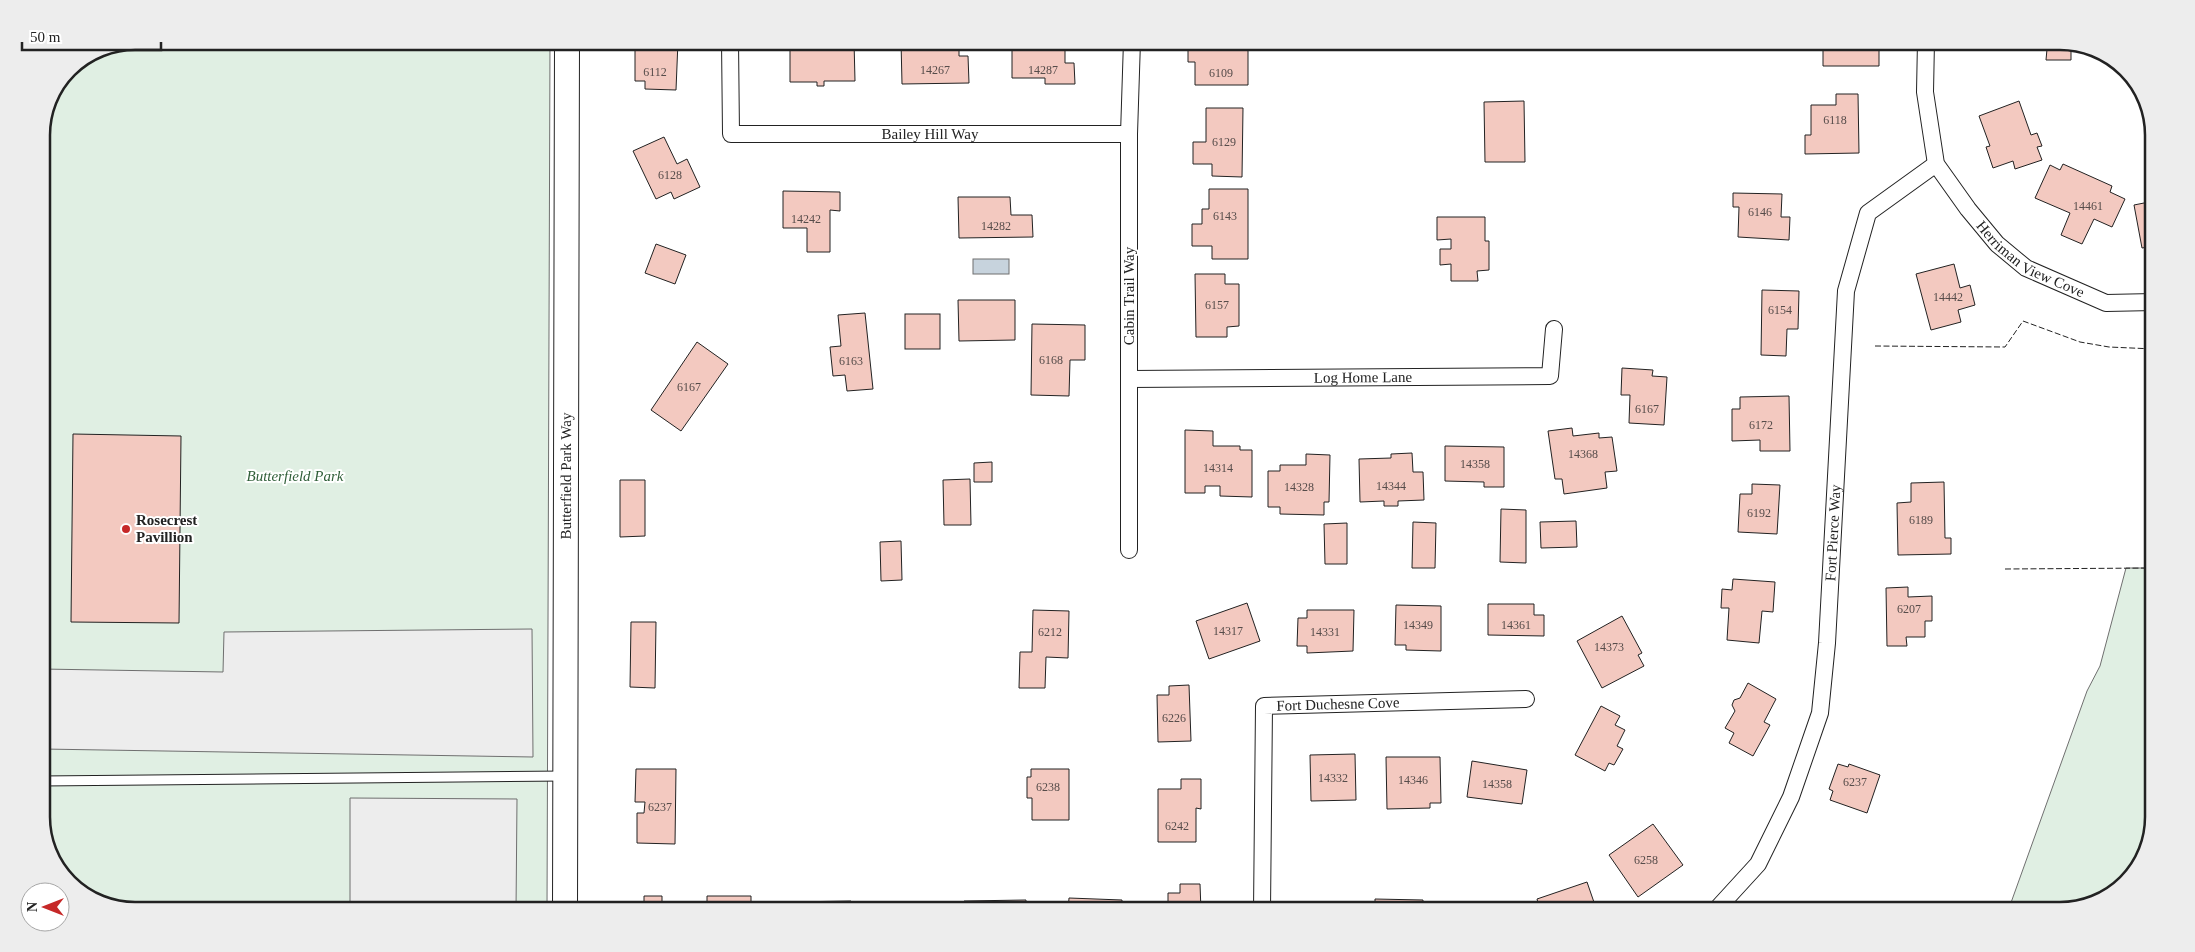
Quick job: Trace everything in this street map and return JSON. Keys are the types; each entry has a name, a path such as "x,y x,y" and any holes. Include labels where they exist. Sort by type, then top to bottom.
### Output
{"street":[{"name":"Butterfield Park Way","path":"565,902 567,50"},
{"name":"Bailey Hill Way","path":"730,50 731,134 1129,134"},
{"name":"Cabin Trail Way","path":"1129,550 1129,134 1132,50"},
{"path":"1926,50 1925,92 1936,164"},
{"name":"Herriman View Cove","path":"1936,164 1997,244 2026,268 2106,303 2145,302"},
{"name":"Fort Pierce Way","path":"1723,902 1758,864 1791,797 1820,713 1827,643 1846,291 1868,213 1936,164"},
{"name":"Log Home Lane","path":"1129,379 1550,376 1554,329"},
{"name":"Fort Duchesne Cove","path":"1262,902 1264,706 1526,699"}],"lane":[{"path":"50,780 565,776"}],"green space":[{"name":"Butterfield Park","path":"135,50 550,50 547,902 135,902 103,896 93,891 75,877 61,859 56,849 50,822 50,130 53,113 59,98 68,83 79,71 93,61 103,56"},
{"path":"2126,568 2145,568 2145,817 2139,849 2124,873 2107,888 2097,893 2071,901 2011,902 2087,691 2100,666"}],"shaded area":[{"path":"973,259 1009,259 1009,274 973,274"},
{"path":"532,629 533,757 50,749 50,669 223,672 224,632"},
{"path":"350,798 517,799 516,902 350,902"}],"building":[{"path":"635,50 678,50 676,90 645,89 645,81 635,81"},
{"path":"790,50 854,50 855,81 824,81 824,86 817,86 817,82 790,82"},
{"path":"901,50 959,50 959,56 968,56 969,83 902,84"},
{"path":"1012,50 1065,50 1065,63 1074,63 1075,84 1045,84 1045,78 1012,78"},
{"path":"1188,50 1248,50 1248,85 1195,85 1195,62 1188,62"},
{"path":"1823,50 1879,50 1879,66 1823,66"},
{"path":"2047,50 2071,51 2071,60 2046,60"},
{"path":"1836,94 1858,94 1859,153 1805,154 1805,135 1811,135 1811,105 1836,105"},
{"path":"1524,101 1525,162 1485,162 1484,102"},
{"path":"2019,101 2031,135 2037,133 2042,146 2037,147 2042,160 2015,169 2013,161 1993,168 1986,147 1990,146 1979,116"},
{"path":"1206,108 1243,108 1242,177 1212,176 1212,164 1193,164 1193,142 1206,142"},
{"path":"664,137 677,164 687,159 700,187 674,199 671,192 656,199 633,151"},
{"path":"2063,164 2112,186 2110,192 2125,199 2112,227 2094,219 2082,244 2061,235 2070,213 2035,198 2050,165 2060,170"},
{"path":"1209,189 1248,189 1248,259 1212,259 1212,246 1192,246 1192,224 1202,224 1202,209 1209,209"},
{"path":"783,191 840,192 840,211 830,210 830,252 807,252 807,228 783,228"},
{"path":"1733,193 1782,194 1781,217 1790,217 1789,240 1738,237 1739,207 1733,207"},
{"path":"958,197 1010,197 1011,215 1032,215 1033,237 959,238"},
{"path":"2145,203 2145,248 2142,248 2134,205"},
{"path":"1437,217 1485,217 1485,241 1489,241 1489,270 1477,271 1478,281 1451,281 1451,264 1440,265 1440,249 1451,249 1451,239 1437,240"},
{"path":"656,244 686,255 675,284 645,273"},
{"path":"1954,264 1960,288 1970,285 1975,305 1958,310 1961,322 1931,330 1916,274"},
{"path":"1195,274 1225,274 1225,284 1239,284 1239,326 1227,327 1227,337 1196,337"},
{"path":"1762,290 1799,291 1798,329 1787,329 1786,356 1761,355"},
{"path":"958,300 1015,300 1015,340 959,341"},
{"path":"865,313 873,389 847,391 845,375 833,376 830,347 841,346 838,315"},
{"path":"905,314 940,314 940,349 905,349"},
{"path":"1032,324 1085,325 1085,360 1070,360 1069,396 1031,395"},
{"path":"697,342 728,364 681,431 651,410"},
{"path":"1622,368 1653,370 1652,376 1667,377 1664,425 1629,423 1630,395 1621,395"},
{"path":"1789,396 1790,451 1760,451 1760,440 1732,441 1732,409 1740,409 1740,397"},
{"path":"1572,428 1573,436 1599,433 1599,438 1612,437 1617,471 1605,472 1607,488 1564,494 1562,479 1555,479 1548,431"},
{"path":"1185,430 1213,431 1213,446 1240,446 1240,450 1252,450 1252,497 1220,496 1220,486 1205,486 1205,493 1185,493"},
{"name":"Rosecrest Pavillion","path":"73,434 181,436 179,623 71,622"},
{"path":"1445,446 1504,447 1504,487 1484,487 1484,482 1445,481"},
{"path":"1412,453 1413,472 1423,472 1424,500 1398,501 1398,506 1384,506 1384,501 1360,502 1359,459 1391,458 1391,454"},
{"path":"1306,454 1330,455 1329,502 1324,502 1324,515 1280,514 1280,507 1268,507 1268,471 1280,471 1280,465 1306,465"},
{"path":"992,462 992,482 974,482 974,463"},
{"path":"970,479 971,525 944,525 943,480"},
{"path":"620,480 645,480 645,536 620,537"},
{"path":"1944,482 1945,538 1951,538 1951,554 1898,555 1897,503 1911,502 1911,483"},
{"path":"1752,484 1780,485 1777,534 1738,532 1740,494 1752,494"},
{"path":"1501,509 1526,510 1526,563 1500,562"},
{"path":"1576,521 1577,547 1541,548 1540,522"},
{"path":"1413,522 1436,523 1435,568 1412,568"},
{"path":"1347,523 1347,564 1325,564 1324,524"},
{"path":"901,541 902,580 881,581 880,542"},
{"path":"1733,579 1775,582 1773,612 1762,611 1759,643 1727,640 1729,608 1721,608 1722,589 1732,590"},
{"path":"1908,587 1908,597 1932,596 1932,621 1925,621 1925,637 1906,637 1907,646 1887,646 1886,588"},
{"path":"1247,603 1260,641 1209,659 1196,621"},
{"path":"1488,604 1534,604 1534,615 1544,615 1544,636 1488,635"},
{"path":"1396,605 1441,606 1441,651 1406,650 1406,645 1395,645"},
{"path":"1033,610 1069,611 1068,658 1046,657 1045,688 1019,688 1020,652 1032,652"},
{"path":"1307,610 1354,610 1353,651 1307,653 1307,646 1297,646 1298,618 1307,618"},
{"path":"1622,616 1642,653 1638,655 1644,666 1602,688 1577,641"},
{"path":"631,622 656,622 655,688 630,687"},
{"path":"1748,683 1776,699 1764,722 1770,725 1753,756 1729,743 1734,733 1725,728 1735,711 1732,705 1734,700 1740,698"},
{"path":"1189,685 1191,741 1158,742 1157,695 1169,695 1169,686"},
{"path":"1601,706 1620,716 1615,725 1625,730 1617,746 1623,749 1614,765 1609,763 1605,771 1575,755"},
{"path":"1355,754 1356,800 1311,801 1310,755"},
{"path":"1386,757 1440,757 1441,803 1430,803 1430,808 1387,809"},
{"path":"1472,761 1527,770 1522,804 1467,797"},
{"path":"1838,764 1848,767 1849,764 1880,775 1867,813 1830,800 1833,791 1829,789"},
{"path":"636,769 676,769 675,844 637,843 637,813 644,813 645,802 635,802"},
{"path":"1031,769 1069,769 1069,820 1032,820 1032,798 1027,798 1027,777 1031,777"},
{"path":"1181,779 1201,779 1201,809 1196,808 1196,842 1158,842 1158,789 1181,789"},
{"path":"1653,824 1683,865 1638,897 1609,855"},
{"path":"1587,882 1594,902 1538,902 1537,899"},
{"path":"1180,884 1200,884 1201,902 1168,902 1168,893 1180,893"},
{"path":"644,896 662,896 662,902 644,902"},
{"path":"707,896 751,896 751,902 707,902"},
{"path":"1069,898 1122,900 1122,902 1069,902"},
{"path":"1375,899 1423,900 1423,902 1375,902"},
{"path":"1026,900 1026,902 964,902"},
{"path":"851,901 851,902 790,902"}],"fence":[{"path":"1875,346 2005,347 2023,321 2080,342 2109,347 2145,349"},
{"path":"2005,569 2145,568"}],"place":[{"name":"Rosecrest Pavillion","path":"126,529"}]}
